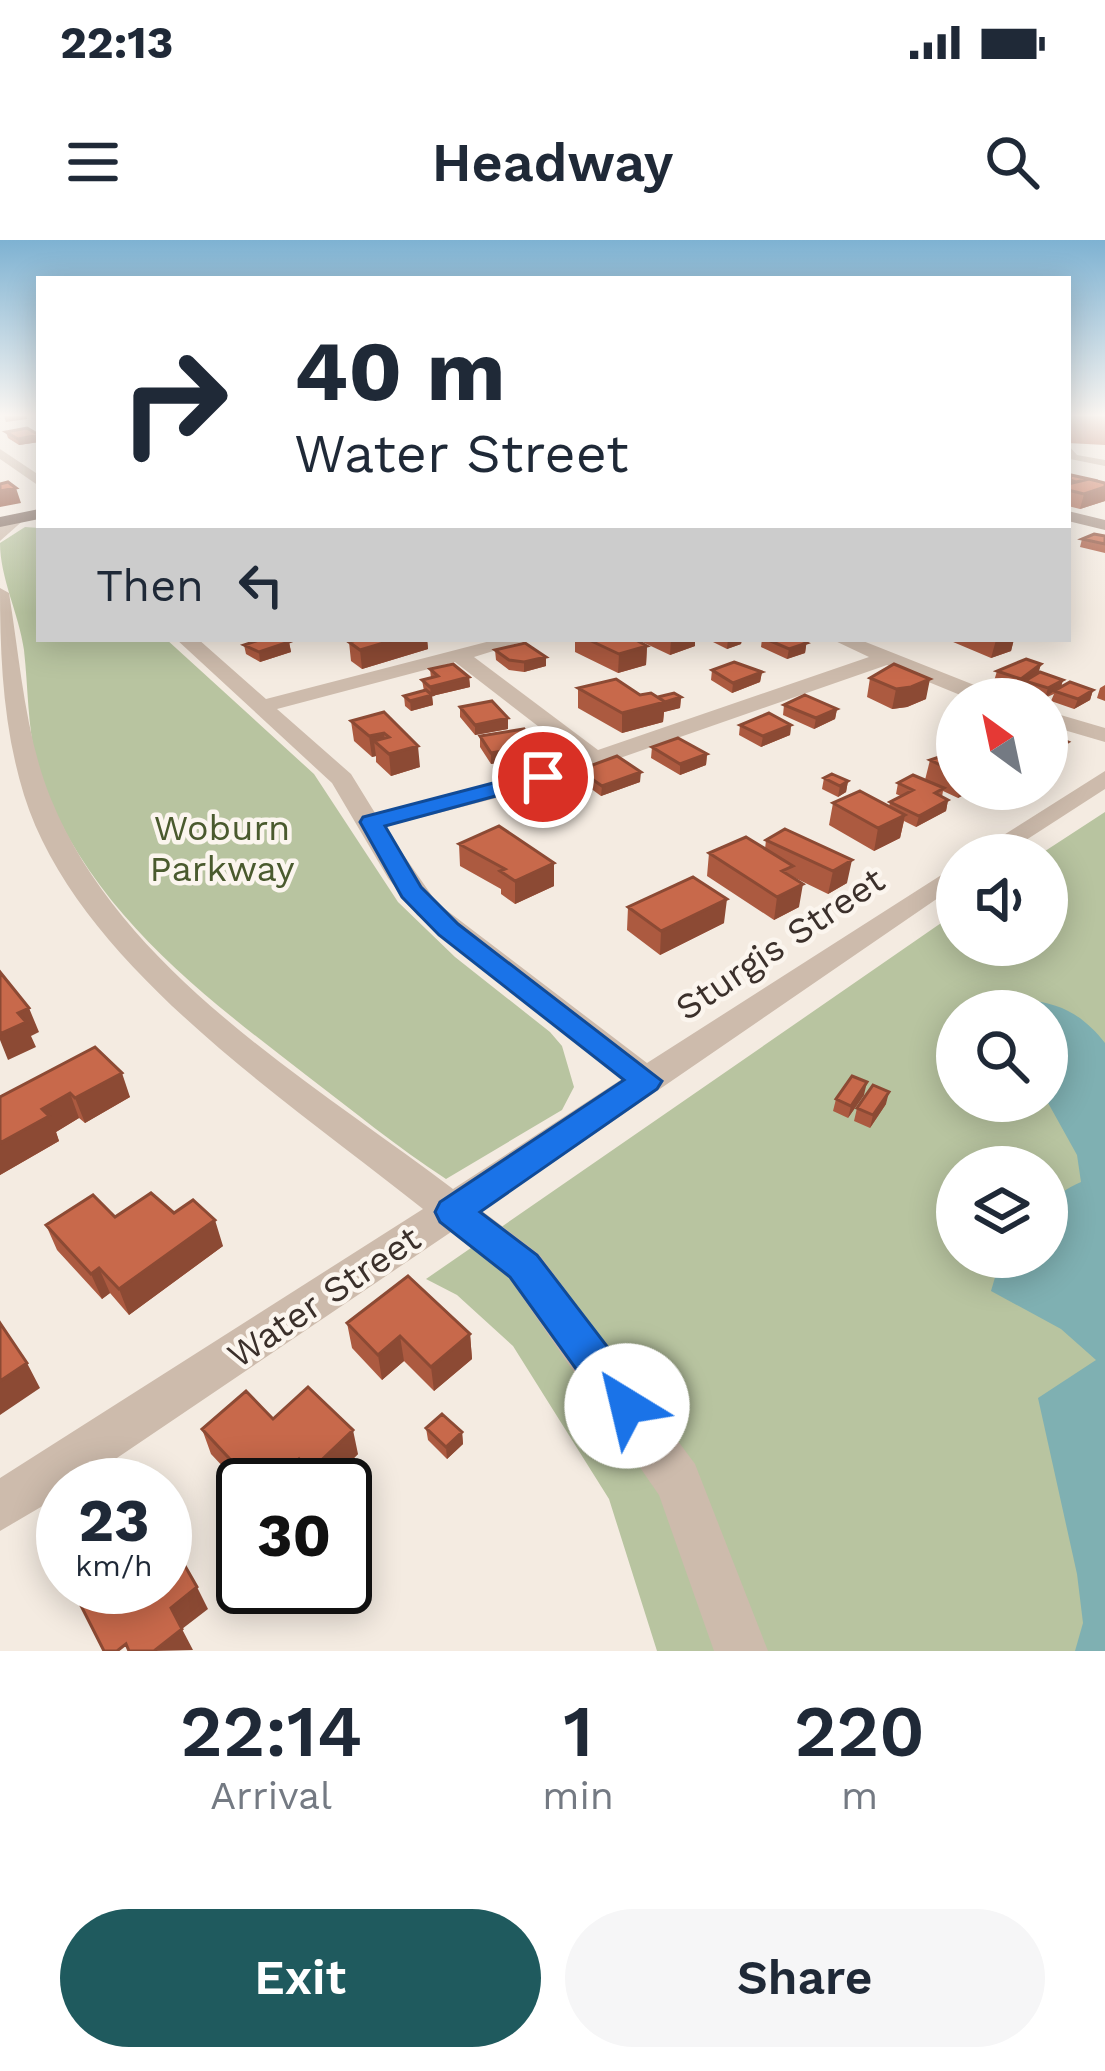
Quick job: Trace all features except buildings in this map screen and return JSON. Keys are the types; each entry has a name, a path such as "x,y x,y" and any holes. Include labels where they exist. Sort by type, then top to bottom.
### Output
{"main road":[{"path":"0,522 33,516"}],"street":[{"path":"0,536 33,516"},
{"path":"1071,517 1105,525"},
{"path":"0,593 16,705 38,797 76,876 101,914 194,1010 524,1266 678,1481 741,1651"},
{"path":"189,642 331,767 371,822 411,891 449,930 646,1081"},
{"path":"261,707 510,642"},
{"path":"848,642 937,678"},
{"path":"459,656 593,758"},
{"path":"371,822 497,792 713,722 887,658"},
{"path":"1068,724 1105,735"},
{"path":"1018,834 1105,778"},
{"name":"Sturgis Street","path":"646,1081 936,887"},
{"name":"Water Street","path":"0,1506 646,1081"}],"green space":[{"name":"Woburn Parkway","path":"25,527 36,528 36,642 169,642 314,774 398,902 455,957 562,1046 574,1087 562,1110 446,1179 228,1014 154,948 91,873 44,786 32,736 24,650 0,543"},
{"path":"1105,812 1105,1651 657,1651 609,1499 513,1346 457,1295 426,1279 936,927 936,966 1068,966 1068,836"}],"water":[{"path":"1068,1011 1105,1043 1105,1651 1075,1651 1083,1623 1077,1574 1038,1398 1096,1360 1061,1329 991,1291 995,1278 1068,1278 1068,1189 1081,1182 1077,1155 1059,1122 1068,1122"}],"route":[{"path":"543,777 371,822 401,878 449,930 646,1081 453,1212 524,1266 627,1406"}]}
